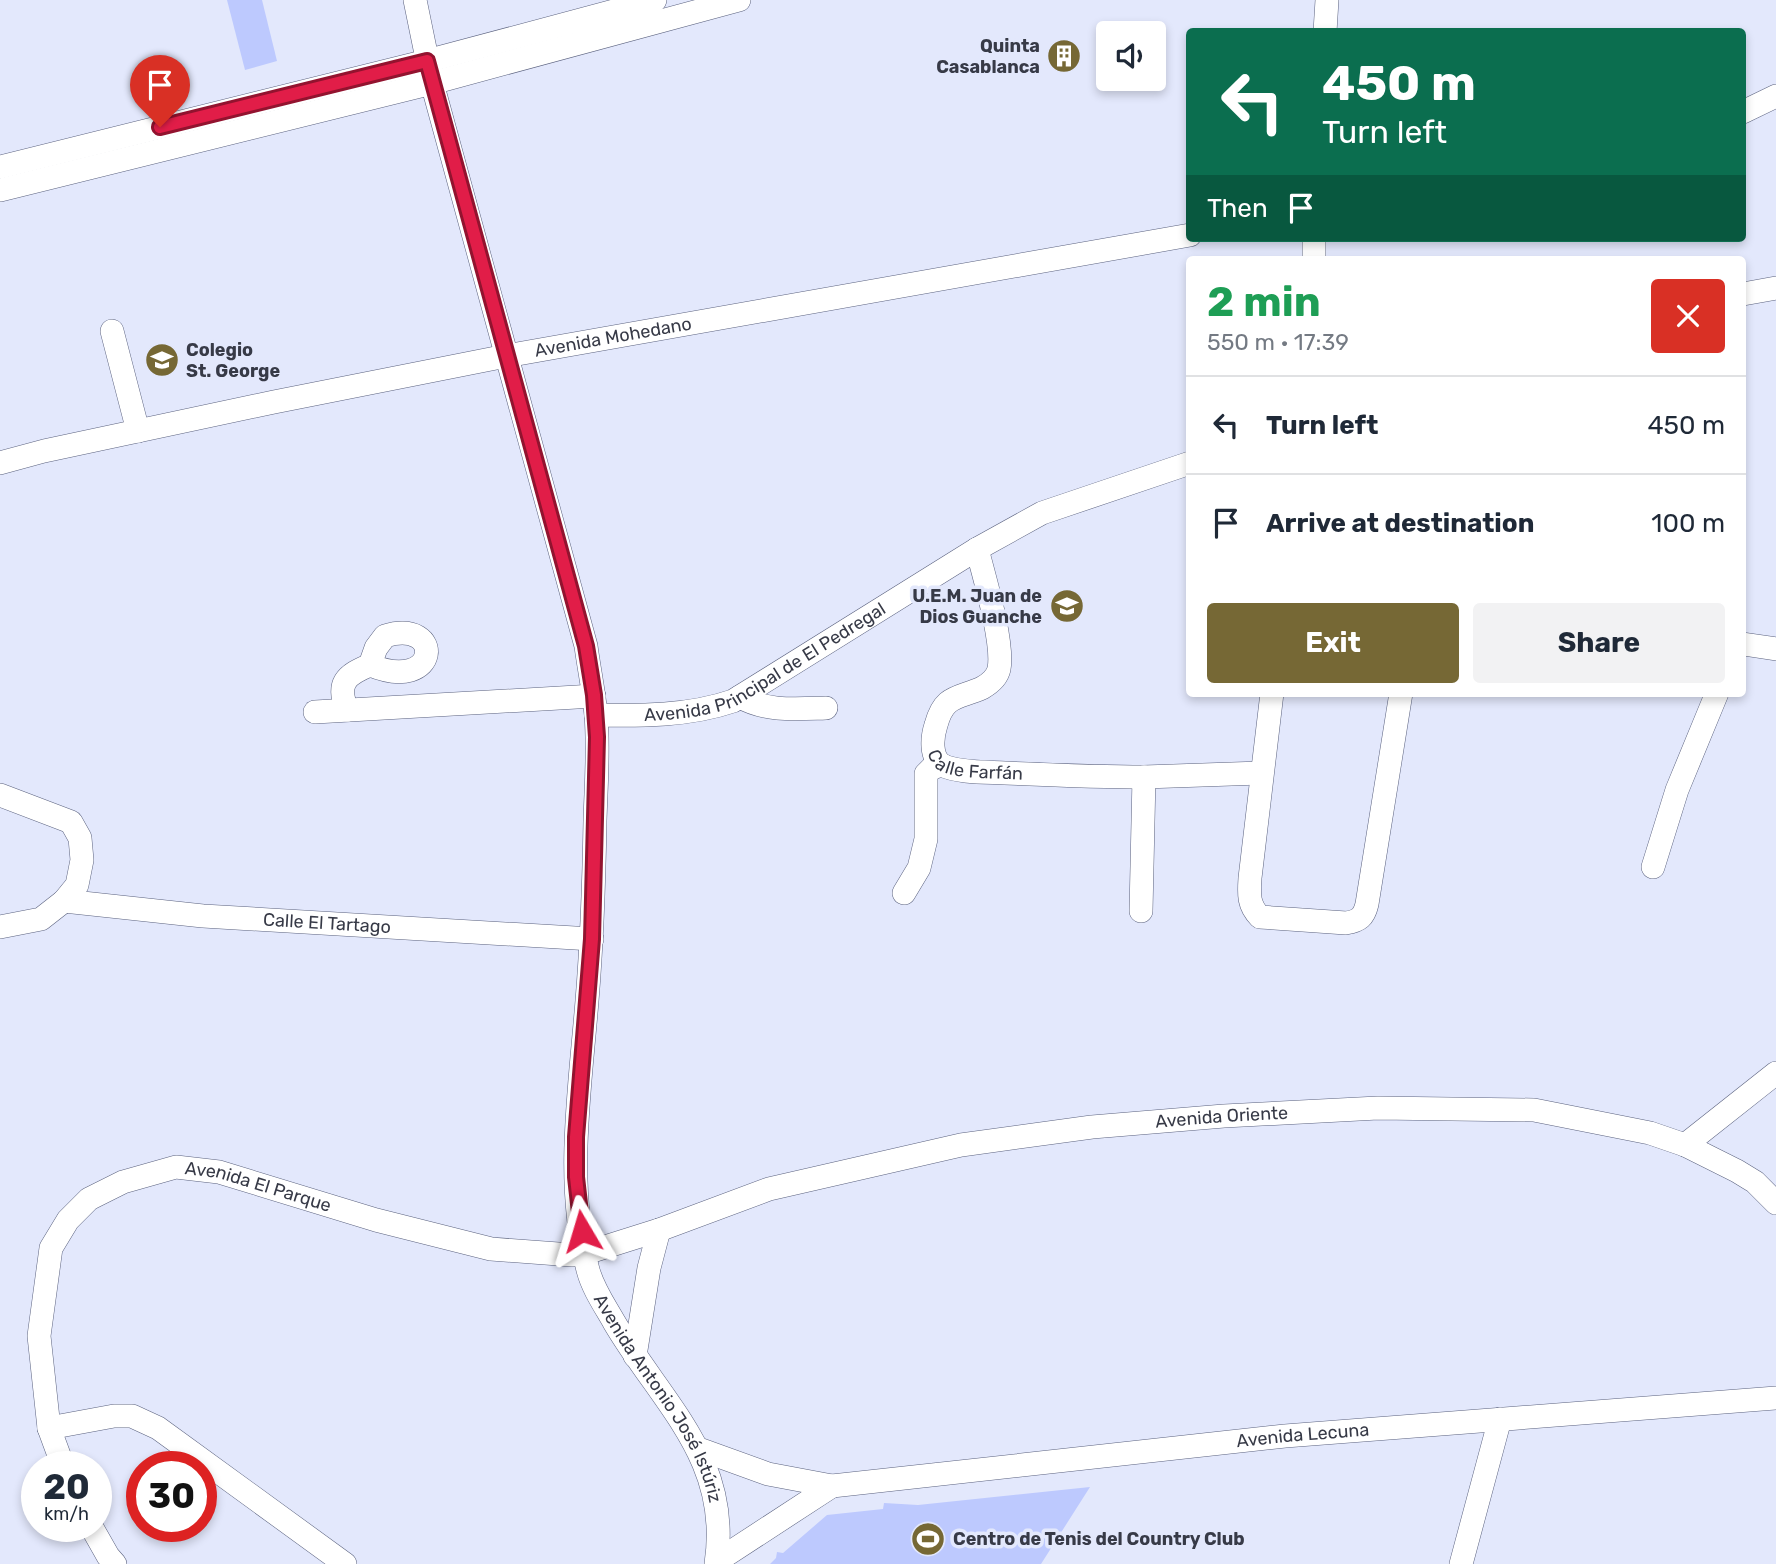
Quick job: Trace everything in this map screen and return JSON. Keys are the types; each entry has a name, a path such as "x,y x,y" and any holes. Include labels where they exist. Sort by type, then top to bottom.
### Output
{"street":[{"name":"Avenida Antonio José Istúriz","path":"415,0 429,72 586,646 595,705 592,939 576,1137 579,1209 586,1253 594,1285 635,1356 699,1449 715,1497 718,1516 717,1563"},
{"path":"0,190 429,72 655,0"},
{"path":"0,166 429,72 739,0"},
{"path":"1325,28 1327,0"},
{"path":"1746,111 1776,96"},
{"name":"Avenida Mohedano","path":"0,463 138,431 506,356 1186,236"},
{"path":"1746,293 1776,288"},
{"path":"112,331 138,431"},
{"name":"Avenida Principal de El Pedregal","path":"315,712 595,705 626,716 718,706 740,697 977,549 1051,510 1186,464"},
{"name":"Calle Farfán","path":"977,549 997,635 999,672 982,688 946,702 941,710 935,727 933,748 934,756 942,765 989,772 1144,777 1261,773"},
{"path":"1746,644 1776,649"},
{"path":"347,710 341,696 344,682 351,673 370,665"},
{"path":"740,697 754,705 768,708 826,708"},
{"path":"1271,697 1250,878 1249,896 1252,908 1261,916 1355,921 1364,915 1367,904 1400,697"},
{"path":"1653,867 1677,790 1715,697"},
{"path":"904,893 919,868 926,839 926,774 932,768 942,765"},
{"path":"1141,911 1144,777"},
{"path":"0,795 71,821 80,838 82,860 77,885 64,901 41,919 0,927"},
{"name":"Calle El Tartago","path":"64,901 203,916 592,939"},
{"path":"1685,1145 1776,1073"},
{"name":"Avenida Oriente","path":"586,1253 659,1230 769,1189 961,1145 1092,1126 1378,1108 1534,1110 1650,1133 1716,1159 1746,1177 1776,1203"},
{"name":"Avenida El Parque","path":"58,1451 49,1428 39,1336 51,1248 68,1220 89,1199 123,1182 176,1167 219,1172 376,1220 491,1249 523,1253 586,1253"},
{"path":"635,1356 649,1268 659,1230"},
{"name":"Avenida Lecuna","path":"699,1449 768,1474 832,1486 1284,1436 1776,1398"},
{"path":"49,1428 114,1416 143,1419 158,1427 345,1564"},
{"path":"1461,1564 1500,1419"},
{"name":"Avenida Lecuna","path":"717,1563 832,1486"},
{"path":"100,1542 115,1564"}],"shaded area":[{"path":"227,0 262,0 277,61 245,70"},
{"name":"Centro de Tenis del Country Club","path":"1090,1487 1041,1564 770,1564 776,1558 777,1552 783,1553 827,1515 883,1509 884,1503 918,1505"}],"place":[{"name":"Quinta Casablanca","path":"1064,56"},
{"name":"Colegio St. George","path":"162,360"},
{"name":"U.E.M. Juan de Dios Guanche","path":"1067,606"},
{"name":"Centro de Tenis del Country Club","path":"928,1539"}],"route":[{"path":"160,127 427,61 586,646 594,695 597,737 592,939 576,1137 576,1177 582,1231"}]}
